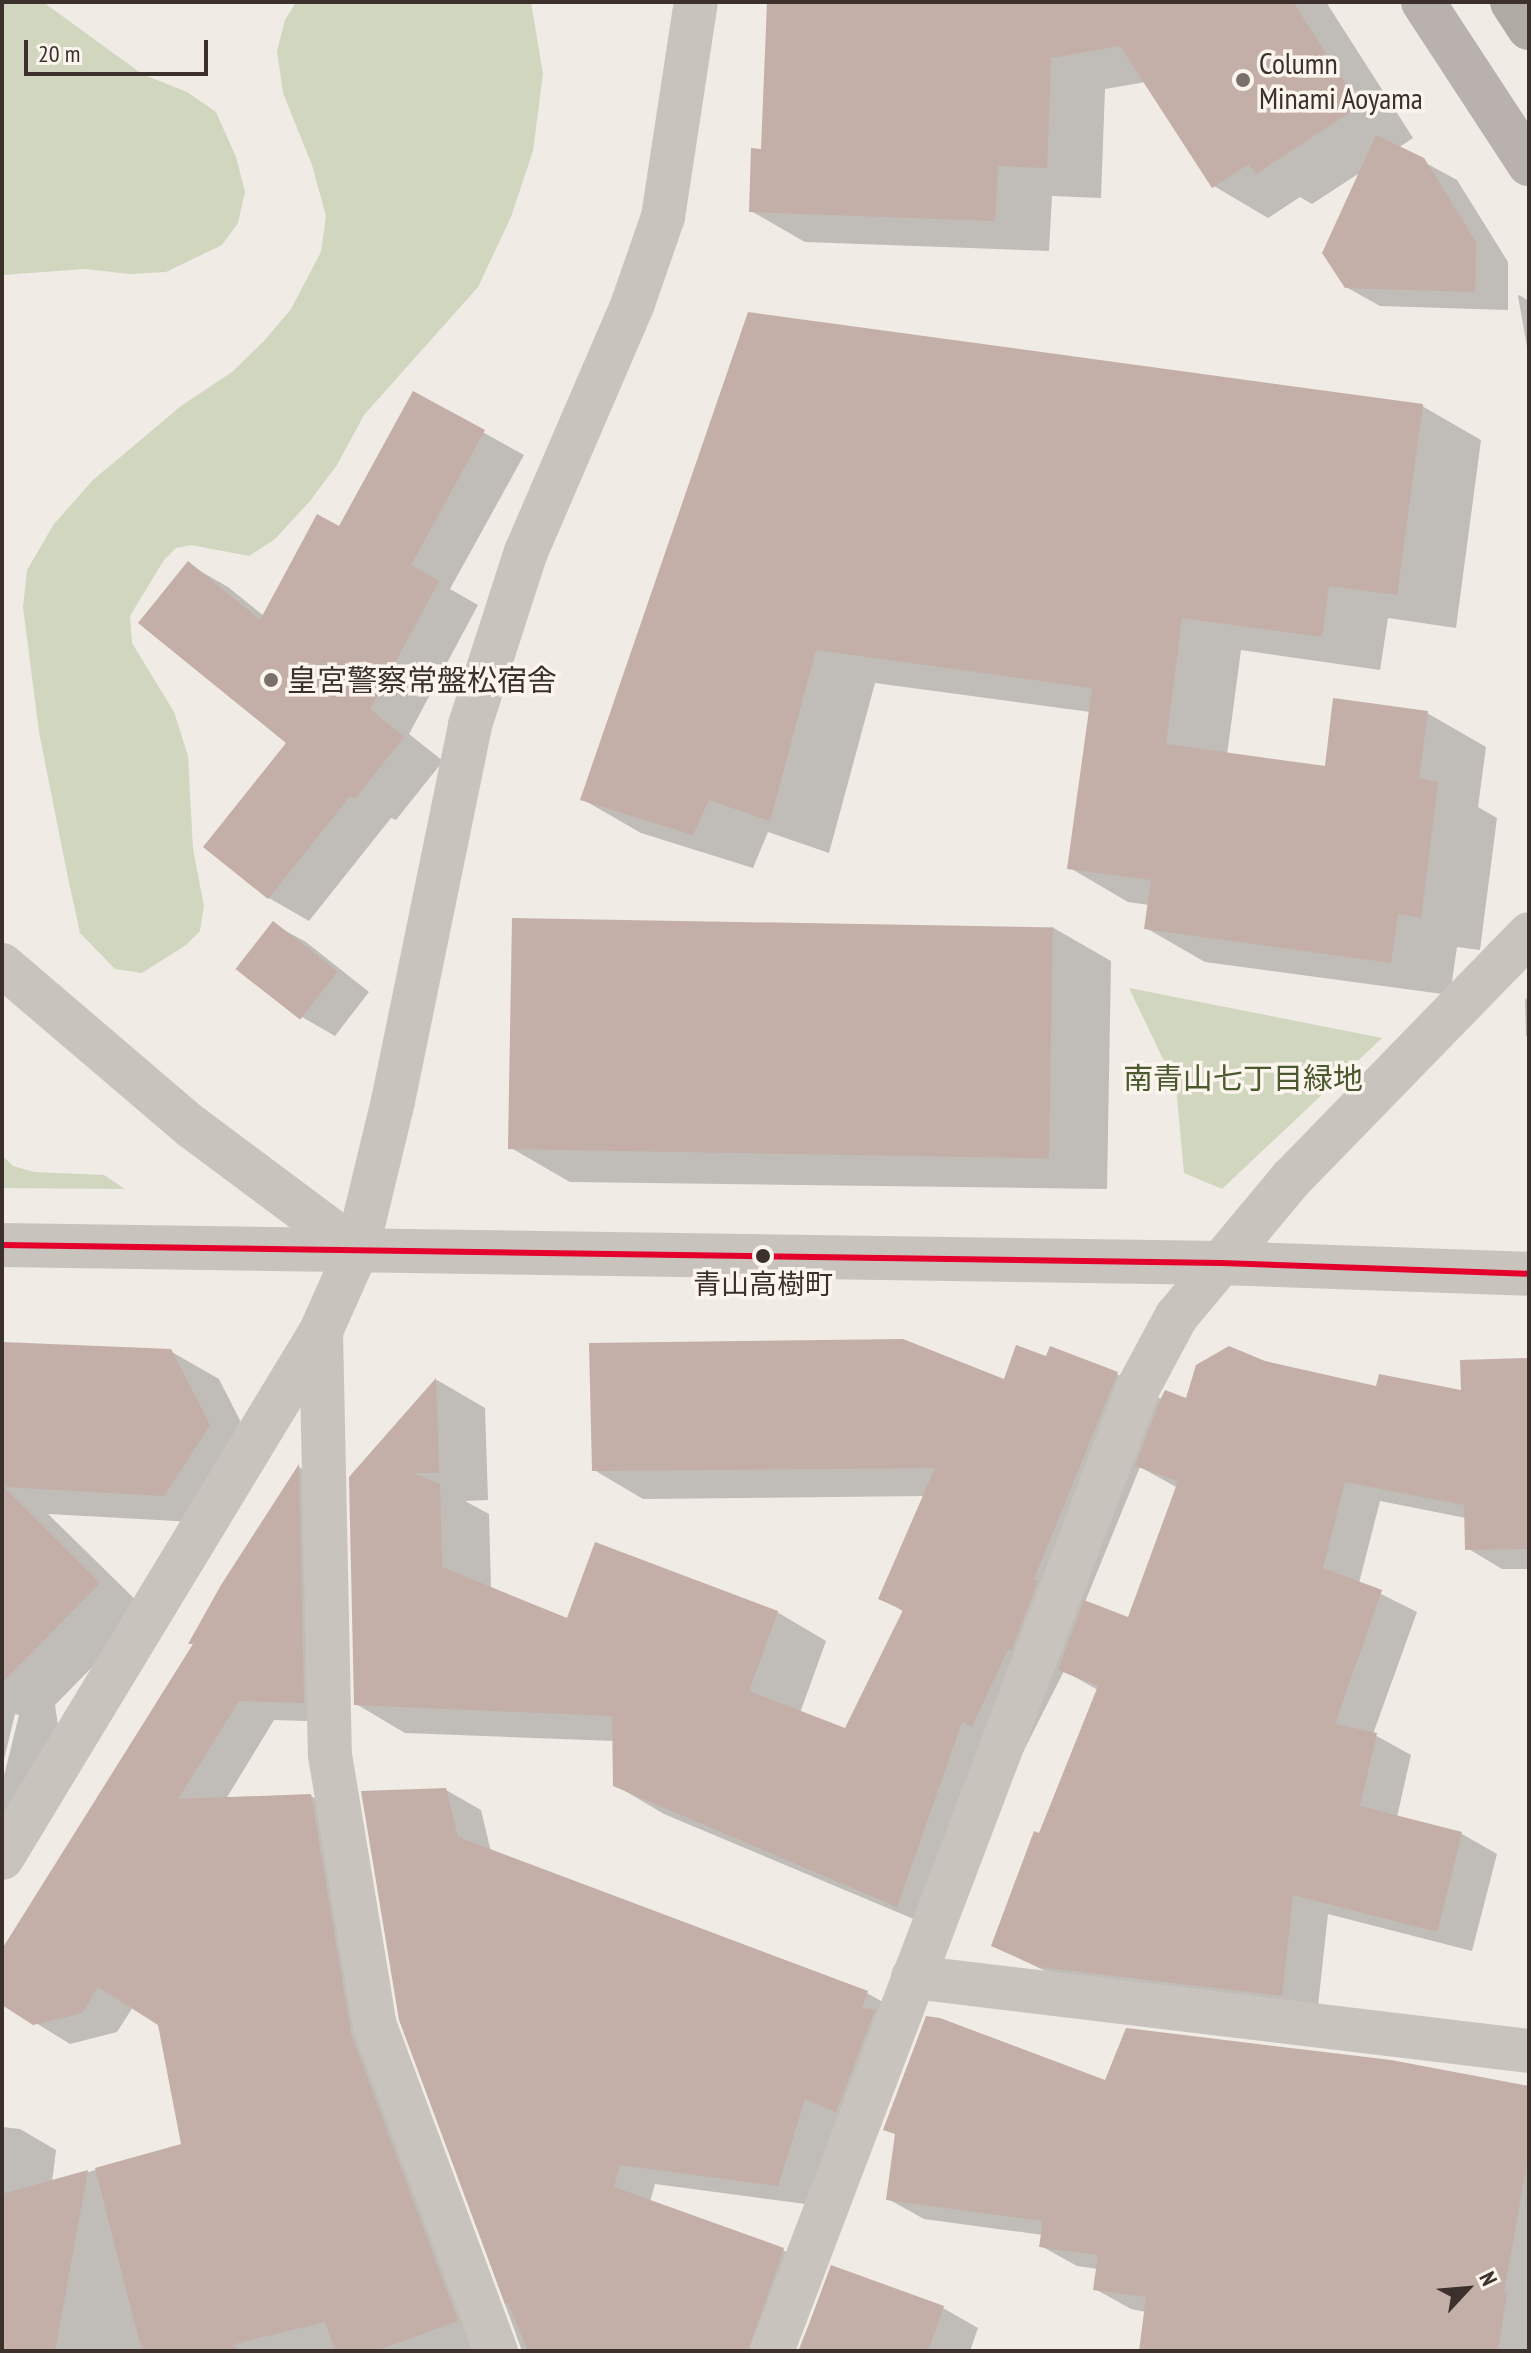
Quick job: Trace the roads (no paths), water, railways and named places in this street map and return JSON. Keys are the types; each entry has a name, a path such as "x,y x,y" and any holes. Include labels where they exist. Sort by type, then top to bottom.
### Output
{"highway":[{"path":"1512,2 1529,28"}],"main road":[{"path":"1423,2 1529,164"}],"street":[{"path":"2,1858 321,1331 357,1250 393,1101 470,725 526,552 633,303 663,217 696,2"},
{"path":"772,2351 1138,1388 1176,1317 1292,1178 1529,934"},
{"path":"2,965 192,1127 357,1250"},
{"path":"2,1245 1221,1263 1529,1274"},
{"path":"321,1331 330,1755 373,2011 496,2351"},
{"path":"913,1977 1529,2051"}],"place":[{"name":"Column Minami Aoyama","path":"1243,80"},
{"name":"皇宮警察常盤松宿舎","path":"271,680"},
{"name":"青山高樹町","path":"763,1256"}],"park label":[{"name":"南青山七丁目緑地","path":"1243,1078"}]}
